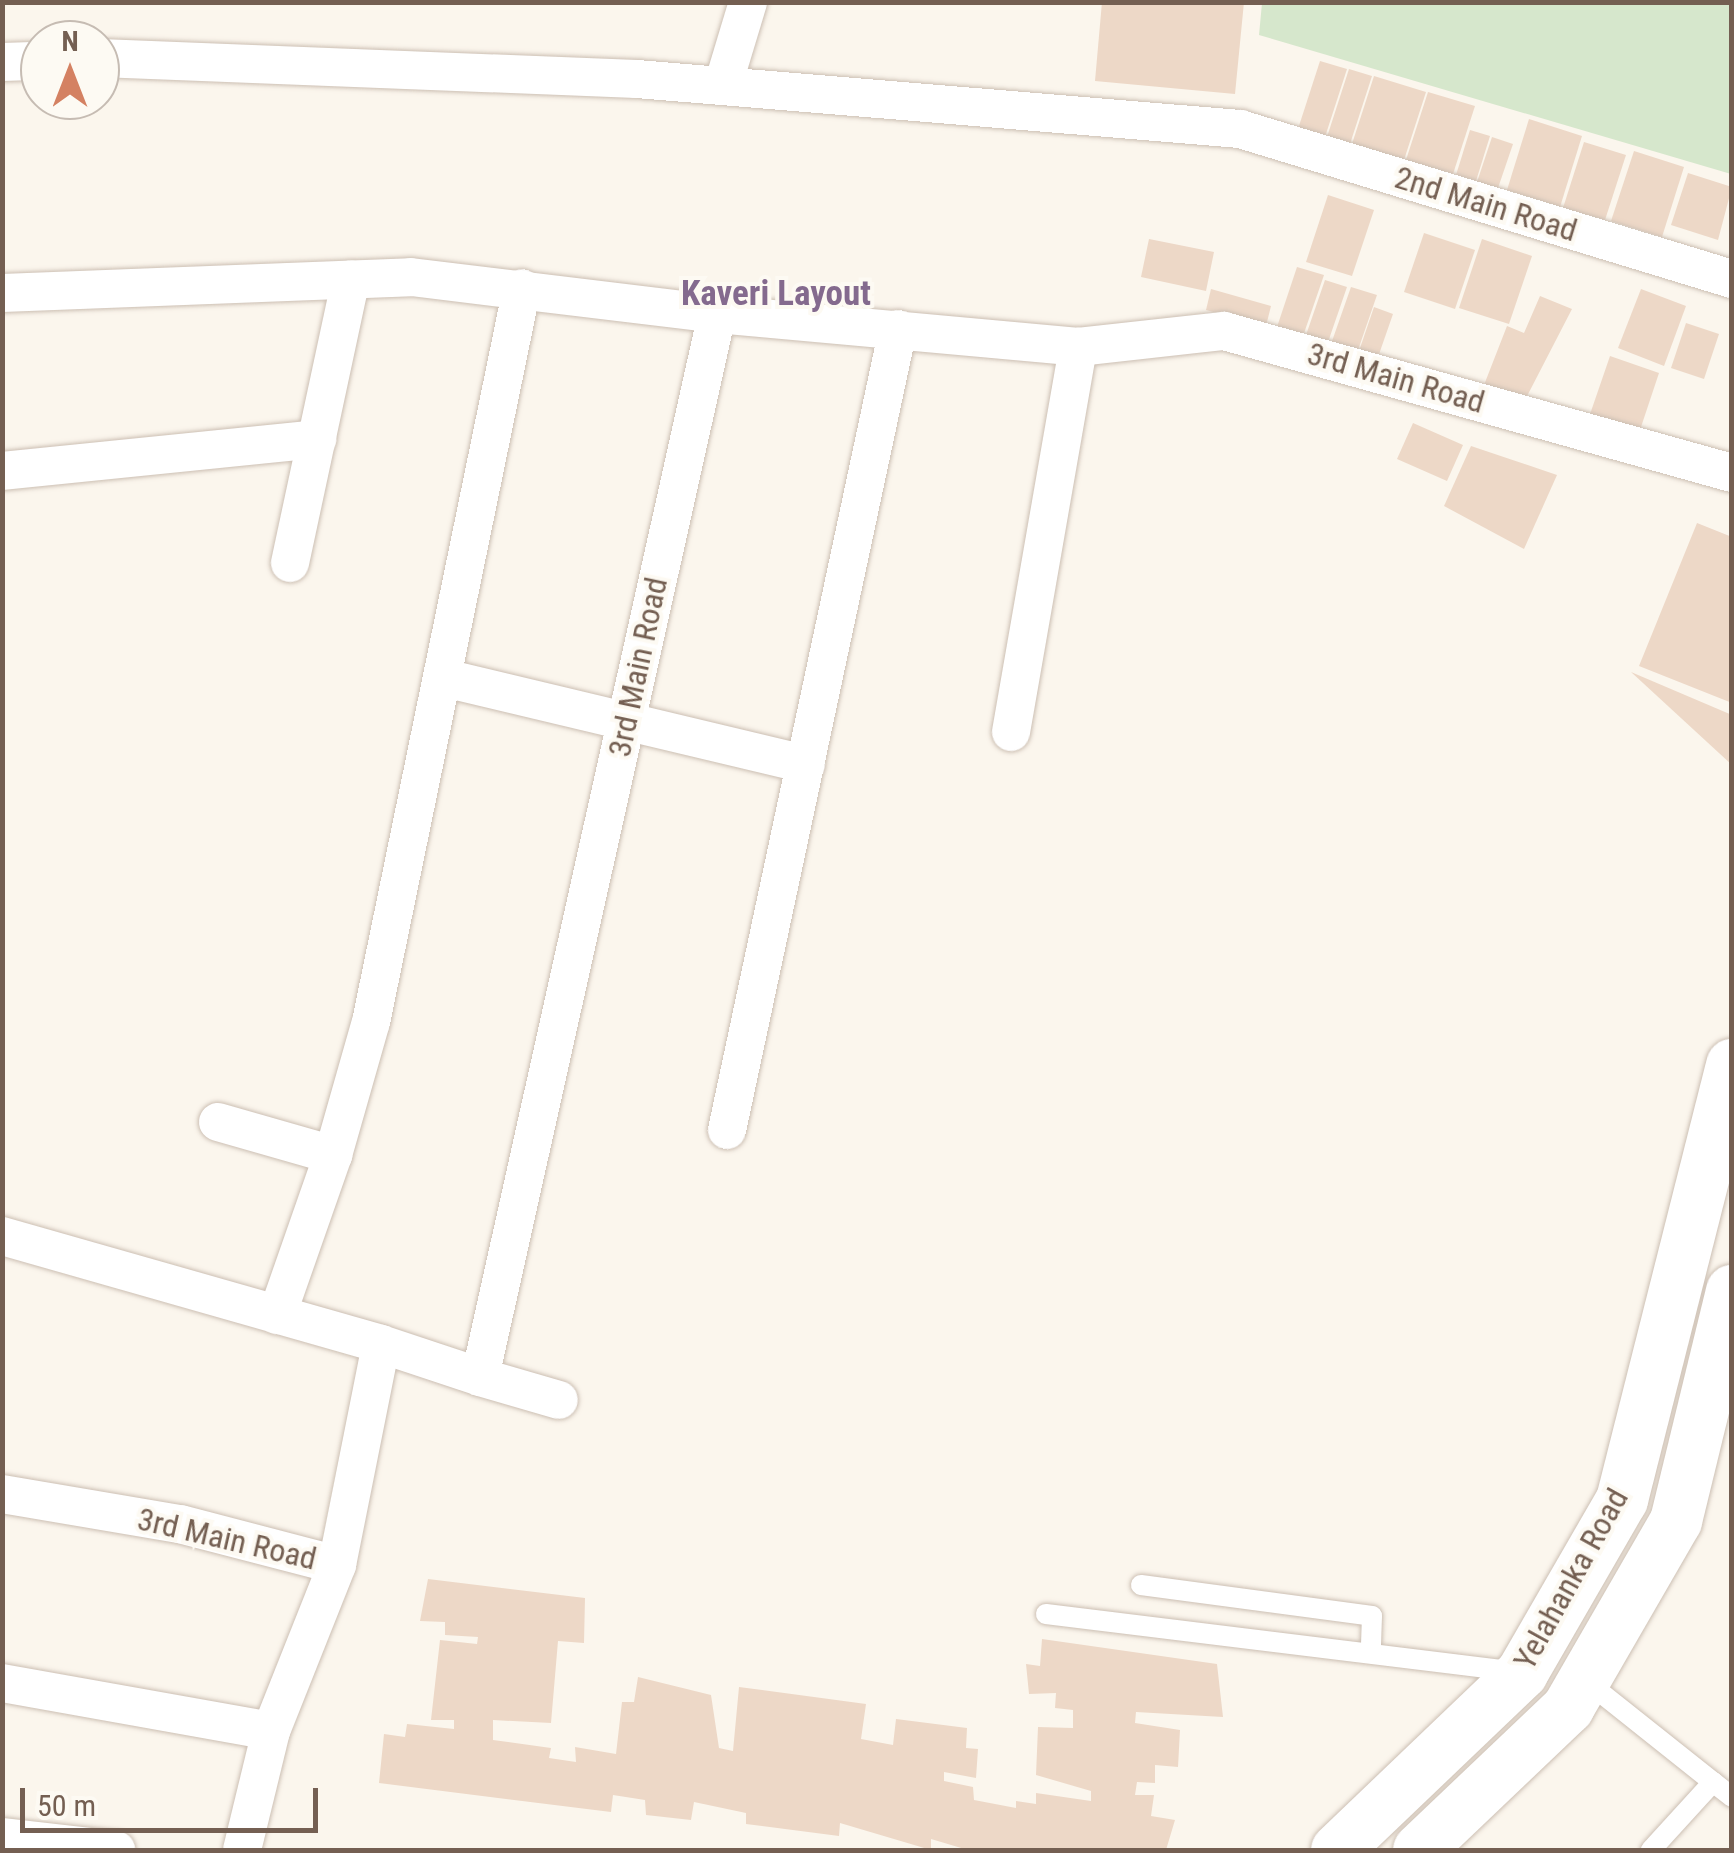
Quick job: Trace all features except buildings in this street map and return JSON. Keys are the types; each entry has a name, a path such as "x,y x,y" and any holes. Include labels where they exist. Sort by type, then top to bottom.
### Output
{"main road":[{"name":"Yelahanka Road","path":"1337,1850 1522,1674 1622,1500 1732,1066"},
{"name":"Yelahanka Road","path":"1420,1850 1568,1708 1676,1521 1732,1291"}],"street":[{"path":"723,85 748,2"},
{"name":"2nd Main Road","path":"120,59 723,85 1240,129 1732,279"},
{"path":"290,563 351,279"},
{"path":"2,293 351,279 522,288 717,314"},
{"path":"277,1315 332,1155 371,1022 522,288"},
{"name":"3rd Main Road","path":"480,1376 717,314 1078,347 1224,331 1732,474"},
{"path":"728,1130 898,329"},
{"path":"1011,732 1078,347"},
{"path":"2,471 317,438"},
{"path":"444,678 806,764"},
{"path":"218,1122 332,1155"},
{"path":"2,1236 381,1344 559,1400"},
{"name":"3rd Main Road","path":"2,1494 180,1524 337,1566 381,1344"},
{"path":"242,1850 271,1731 337,1566"},
{"path":"2,1683 271,1731"},
{"path":"2,1837 116,1850"}],"lane":[{"path":"1141,1585 1372,1616 1371,1652"},
{"path":"1046,1614 1522,1674"},
{"path":"1584,1680 1732,1798"},
{"path":"1651,1850 1713,1782"}],"green space":[{"path":"1262,3 1731,3 1731,174 1259,35"}],"district":[{"name":"Kaveri Layout","path":"776,294"}]}
